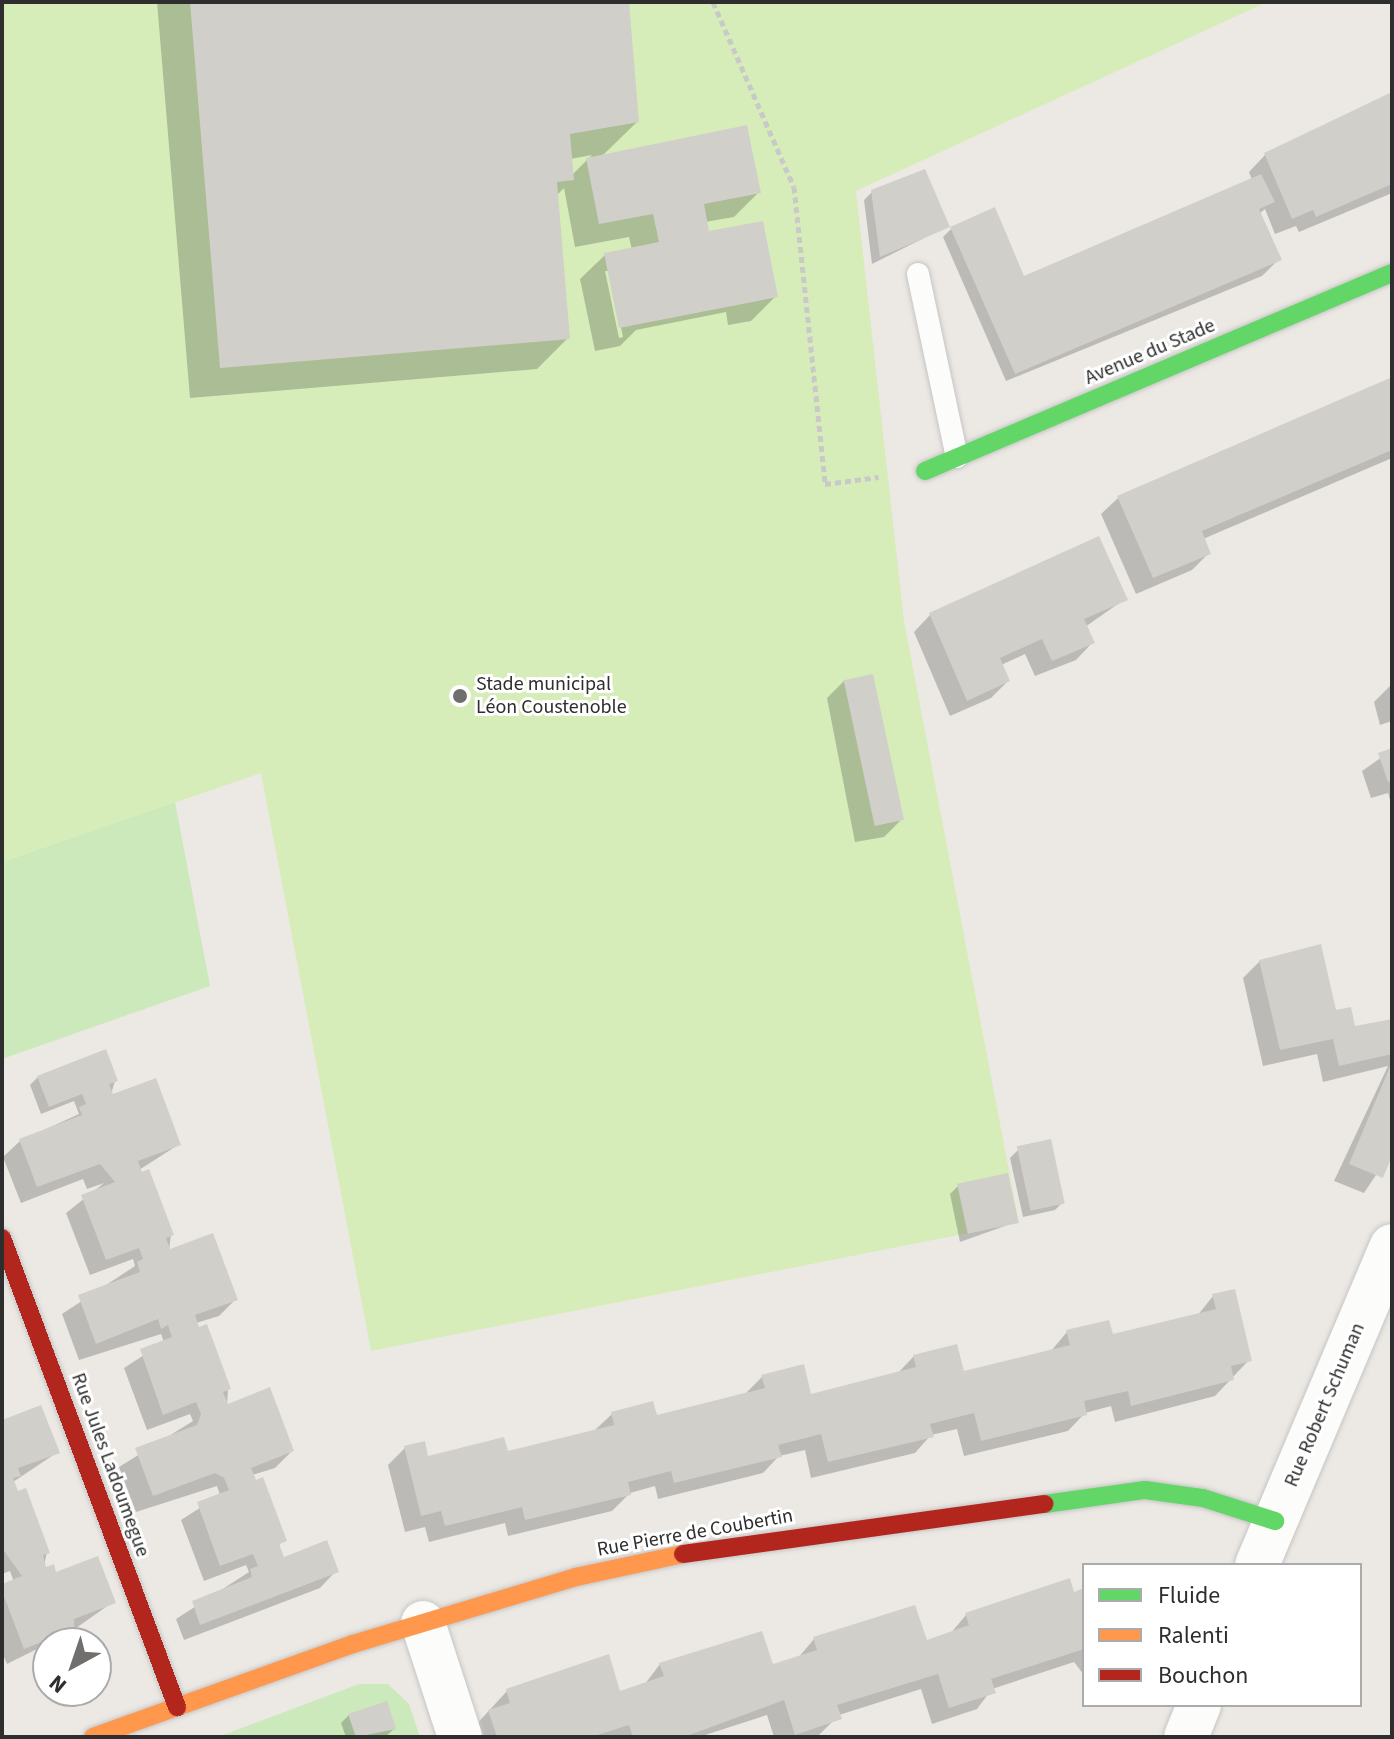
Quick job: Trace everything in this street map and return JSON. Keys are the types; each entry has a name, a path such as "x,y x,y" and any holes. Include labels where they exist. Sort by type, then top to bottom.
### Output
{"street":[{"name":"Avenue du Stade","path":"925,471 1392,273"},
{"name":"Rue Jules Ladoumegue","path":"2,1238 177,1707"},
{"name":"Rue Robert Schuman","path":"1258,1563 1392,1246"},
{"name":"Rue Pierre de Coubertin","path":"93,1737 423,1623 674,1555 1145,1490 1203,1498 1275,1521"},
{"path":"423,1623 460,1737"},
{"path":"1186,1737 1198,1707"}],"lane":[{"path":"918,274 957,457"}],"path":[{"path":"713,2 794,187 825,484 925,471"}],"green space":[{"name":"Stade municipal Léon Coustenoble","path":"2,2 1267,2 856,191 904,621 1019,1223 371,1351 261,773 2,862"},
{"path":"175,802 210,986 2,1059 2,862"},
{"path":"359,1684 388,1684 409,1704 420,1737 218,1737"}],"building":[{"path":"190,2 629,2 639,122 570,134 574,180 557,182 570,339 220,368"},
{"path":"1392,92 1392,184 1316,217 1313,210 1292,219 1264,153"},
{"path":"747,125 761,193 704,204 709,231 763,221 778,297 619,328 604,253 659,242 653,214 599,224 586,158"},
{"path":"925,169 950,227 880,257 871,190"},
{"path":"1261,174 1275,202 1259,209 1282,260 1015,374 950,227 995,207 1024,276"},
{"path":"1390,378 1392,450 1202,531 1211,554 1153,578 1117,496"},
{"path":"1099,536 1128,600 1084,619 1095,643 1052,661 1042,639 1000,658 1010,681 967,701 929,613"},
{"path":"873,674 904,820 875,826 844,680"},
{"path":"1392,748 1392,781 1388,782 1378,753"},
{"path":"1321,944 1336,1010 1351,1007 1355,1026 1392,1019 1392,1054 1339,1066 1333,1039 1280,1050 1259,960"},
{"path":"106,1049 118,1081 109,1084 113,1094 156,1078 181,1145 138,1161 142,1172 149,1169 174,1235 166,1238 170,1249 213,1233 238,1300 195,1315 199,1327 207,1324 231,1389 223,1392 228,1404 270,1387 294,1451 251,1468 256,1480 263,1477 287,1541 279,1544 284,1557 327,1540 339,1572 200,1625 192,1601 252,1577 250,1569 258,1566 253,1554 220,1566 197,1502 229,1490 224,1478 215,1473 153,1496 135,1448 197,1425 201,1414 196,1402 163,1415 140,1349 172,1337 168,1325 161,1329 158,1319 96,1344 78,1295 140,1272 137,1262 143,1259 139,1248 106,1260 81,1195 115,1182 100,1164 37,1187 19,1139 82,1115 79,1107 86,1104 82,1094 49,1107 37,1076"},
{"path":"1392,1062 1392,1156 1383,1178 1349,1164"},
{"path":"1051,1139 1065,1204 1030,1211 1017,1146"},
{"path":"1008,1173 1019,1223 968,1234 957,1184"},
{"path":"1235,1289 1252,1361 1231,1366 1234,1380 1131,1406 1128,1391 1084,1401 1087,1415 981,1441 974,1413 930,1424 934,1437 828,1462 821,1434 778,1445 782,1457 674,1483 671,1471 628,1482 631,1495 525,1520 522,1507 445,1526 441,1511 421,1516 404,1446 425,1441 428,1456 504,1437 508,1451 614,1425 611,1412 653,1401 657,1415 765,1388 761,1375 804,1364 811,1394 916,1367 913,1355 957,1344 964,1371 1070,1345 1066,1330 1109,1320 1113,1334 1216,1309 1212,1294"},
{"path":"41,1405 60,1453 18,1468 21,1476 13,1478 18,1491 26,1488 50,1553 43,1555 46,1567 54,1564 56,1572 98,1556 116,1603 74,1619 74,1627 32,1627 32,1646 24,1649 2,1591 2,1584 22,1576 2,1548 2,1420"},
{"path":"1070,1578 1074,1592 1082,1589 1082,1650 991,1679 996,1693 949,1708 938,1674 837,1705 842,1719 795,1735 784,1700 684,1737 633,1737 629,1725 591,1737 497,1737 488,1710 510,1703 506,1689 609,1654 620,1691 664,1676 659,1663 762,1631 773,1664 817,1650 813,1637 915,1605 927,1640 969,1625 965,1613"},
{"path":"387,1701 396,1729 356,1737 348,1714"}],"traffic: fast":[{"path":"925,471 1392,273"},
{"path":"1045,1504 1145,1490 1203,1498 1275,1521"}],"traffic: slow":[{"path":"93,1737 353,1644 576,1577 683,1554"}],"traffic: jam":[{"path":"2,1238 177,1707"},
{"path":"683,1554 1045,1504"}],"place":[{"name":"Stade municipal Léon Coustenoble","path":"460,696"}]}
